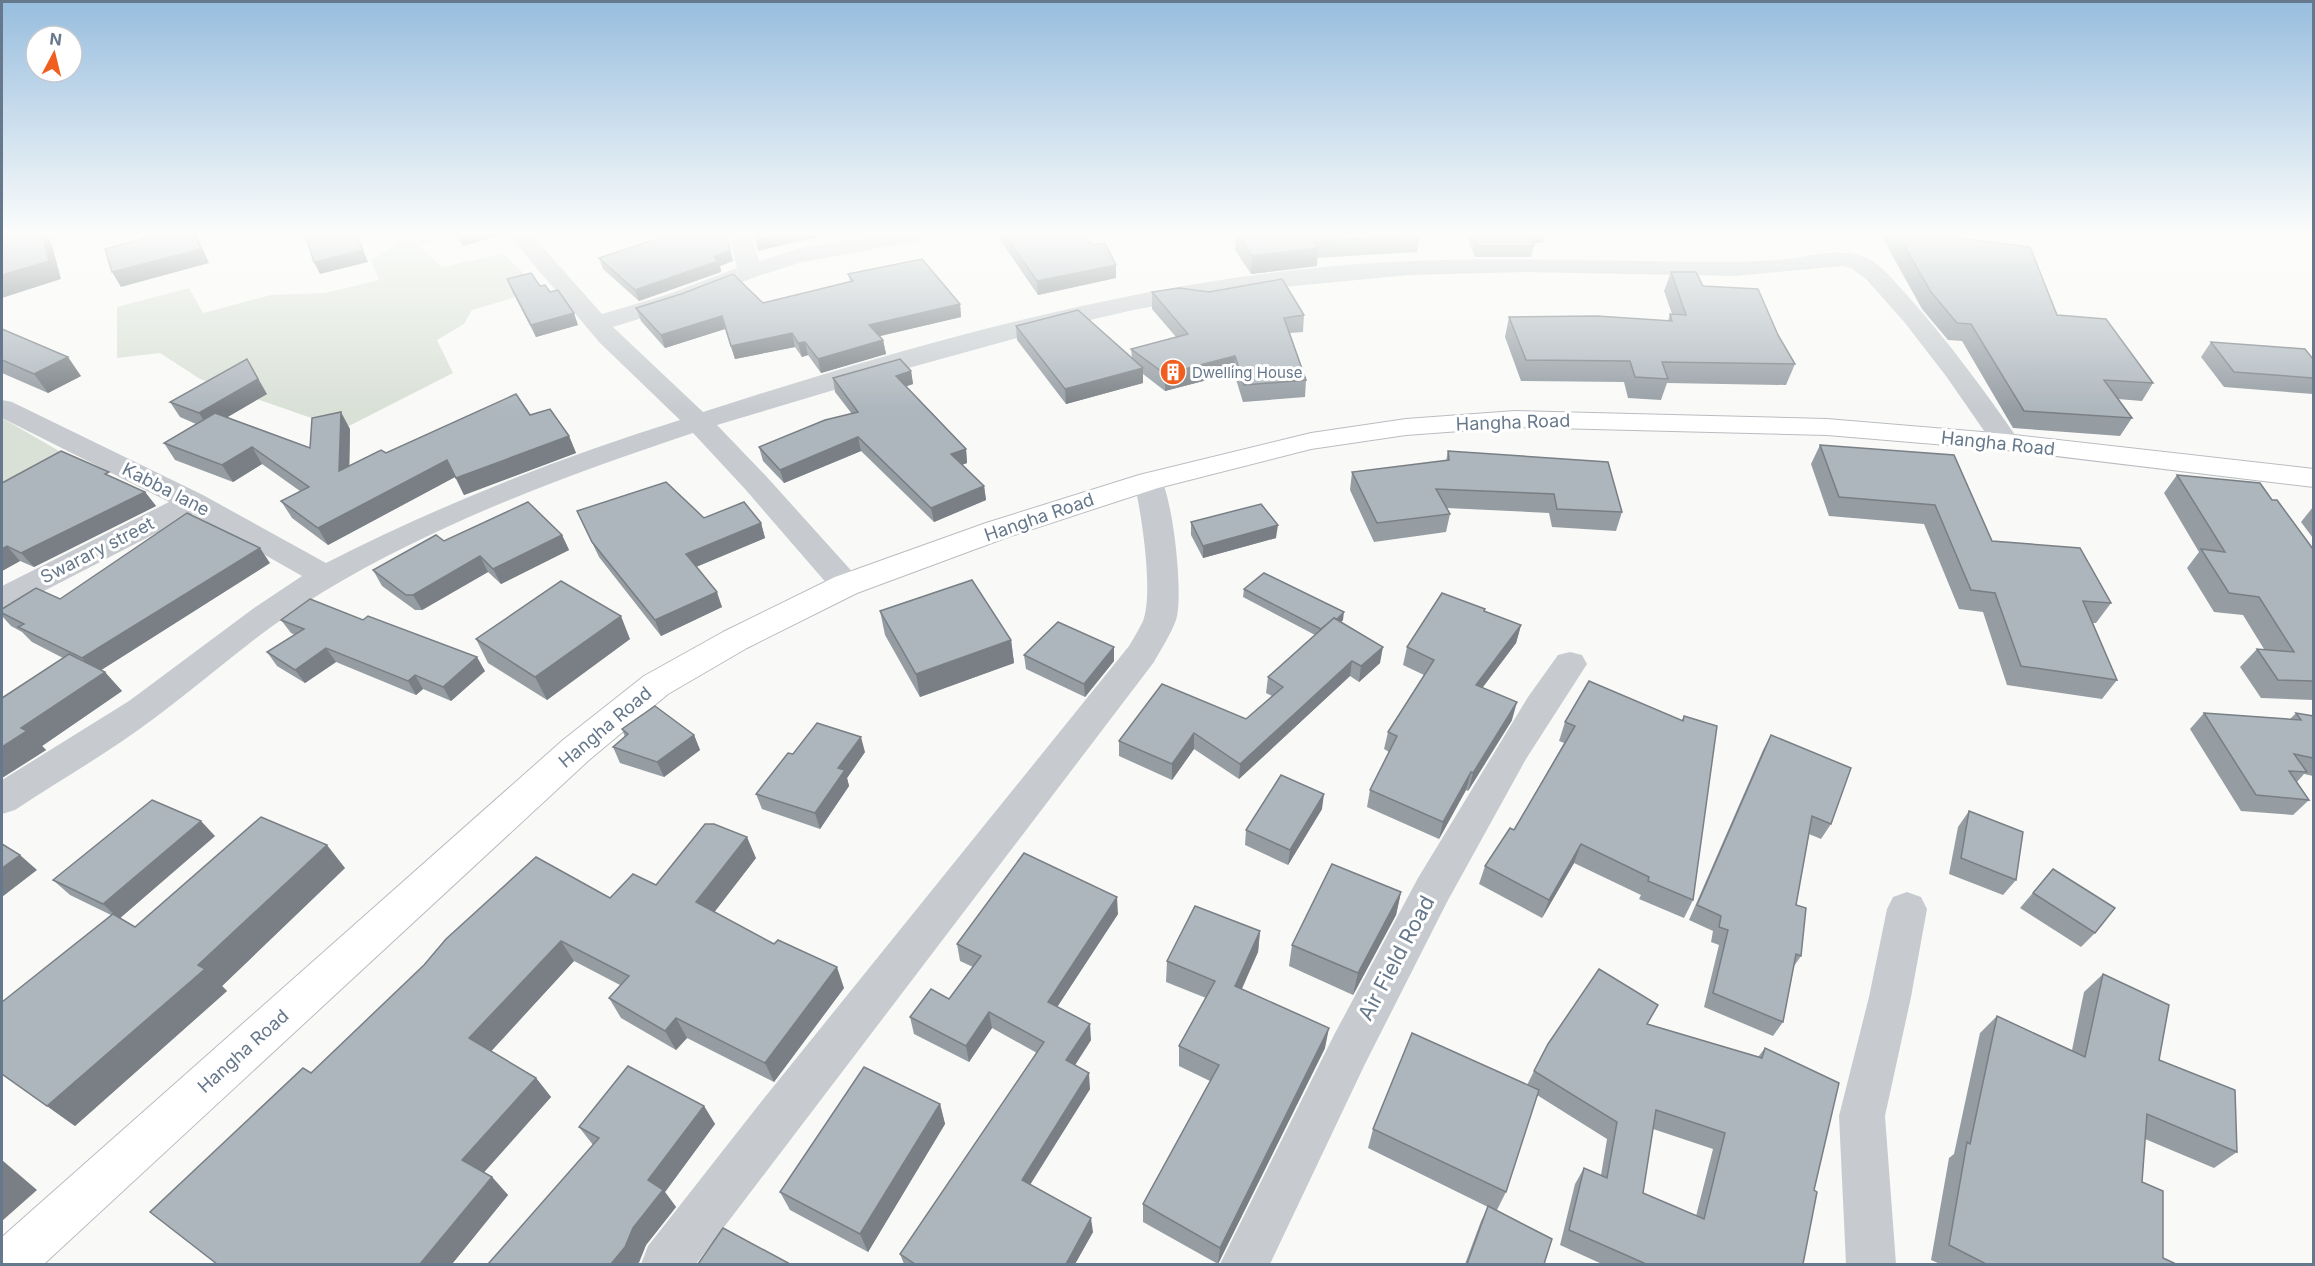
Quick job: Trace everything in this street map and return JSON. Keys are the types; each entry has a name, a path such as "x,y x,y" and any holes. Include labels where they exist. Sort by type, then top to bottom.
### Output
{"highway":[{"name":"Hangha Road","path":"8,1264 576,750 656,685 735,640 846,585 997,530 1149,481 1311,441 1407,427 1515,419 1827,426 2006,442 2313,478"}],"street":[{"path":"570,293 651,381 698,422 781,510 846,585"},
{"path":"597,324 693,293"},
{"path":"2,799 154,701 270,614 326,576 455,514 536,481 698,422 981,337 1083,313 1184,293"},
{"path":"1890,293 1948,360 2006,442"},
{"name":"Kabba lane","path":"2,408 193,502 326,576"},
{"path":"2244,471 2265,499"},
{"path":"666,1264 784,1109 1142,653 1160,620 1162,584 1158,524 1149,481"},
{"name":"Swarary street","path":"2,599 193,502"},
{"name":"Air Field Road","path":"1245,1264 1350,1046 1422,908 1505,759 1543,699 1570,664"},
{"path":"1871,1264 1862,1116 1890,998 1907,909"}],"shaded area":[{"path":"170,293 192,293 203,313 271,295 530,293 472,310 464,324 437,340 453,373 343,429 200,379 160,353 117,358 117,307"},
{"path":"2,418 73,459 2,495"}],"building":[{"path":"514,293 560,293 574,313 531,325"},
{"path":"683,293 753,293 763,303 804,293 951,293 960,304 869,325 883,340 818,359 805,342 798,343 792,333 731,346 722,316 661,335 636,308"},
{"path":"1153,293 1291,293 1304,315 1284,318 1306,380 1244,385 1235,356 1165,374 1131,349 1188,334"},
{"path":"1678,293 1760,293 1778,335 1795,364 1662,362 1668,379 1635,377 1630,361 1526,360 1509,317 1597,316 1672,321 1670,314 1686,315"},
{"path":"1932,293 2048,293 2057,315 2106,319 2153,383 2104,380 2132,418 2024,411 1971,324 1957,323"},
{"path":"1078,310 1143,368 1065,389 1016,326"},
{"path":"2,329 68,357 34,374 2,360"},
{"path":"2211,342 2305,349 2313,359 2313,378 2234,372"},
{"path":"247,359 258,379 199,413 170,402"},
{"path":"900,359 911,371 896,376 966,449 951,454 984,486 931,508 858,437 780,470 759,447 825,420 858,412 833,378"},
{"path":"516,394 530,415 550,409 569,436 456,478 447,460 318,528 281,501 309,487 252,447 222,465 164,443 215,413 310,448 312,418 341,412 339,471 381,450 386,453"},
{"path":"1820,445 1954,455 1992,541 2080,548 2111,603 2083,601 2117,680 2021,666 1995,593 1971,590 1935,505 1839,497"},
{"path":"61,451 109,472 105,474 145,492 21,553 7,546 2,549 2,483"},
{"path":"1448,451 1608,462 1622,512 1557,509 1554,494 1436,489 1450,514 1377,523 1352,472 1449,460"},
{"path":"2177,475 2260,483 2272,500 2277,500 2313,549 2313,681 2278,680 2257,649 2294,652 2259,597 2229,593 2201,549 2225,552"},
{"path":"666,482 704,518 744,502 761,523 686,554 717,592 655,620 592,542 577,511"},
{"path":"528,502 562,535 493,569 480,556 413,595 406,595 373,570 436,535 444,541"},
{"path":"1261,504 1278,525 1203,546 1191,522"},
{"path":"187,513 260,548 82,658 18,627 24,624 2,613 2,609 36,588 60,599"},
{"path":"1264,573 1344,612 1321,629 1244,589"},
{"path":"972,580 1011,640 916,674 880,611"},
{"path":"561,581 621,616 535,677 476,639"},
{"path":"1442,593 1521,625 1476,685 1517,702 1473,773 1471,772 1443,822 1370,790 1397,736 1388,732 1434,660 1407,647"},
{"path":"310,599 363,620 368,616 477,657 443,687 415,675 408,681 326,648 295,670 267,652 304,629 281,620"},
{"path":"1334,618 1383,647 1361,666 1352,661 1240,764 1194,733 1172,764 1119,741 1162,684 1246,719 1283,687 1268,677"},
{"path":"1058,622 1114,647 1084,684 1024,655"},
{"path":"69,654 105,672 21,728 27,731 2,747 2,698"},
{"path":"1589,681 1683,721 1684,716 1717,726 1693,900 1648,881 1649,877 1581,844 1549,900 1485,866 1510,828 1514,830 1575,726 1565,722"},
{"path":"655,706 694,735 657,762 613,747 628,734 622,729"},
{"path":"2204,713 2301,720 2296,713 2313,716 2313,758 2294,754 2307,772 2289,771 2309,800 2256,795"},
{"path":"817,723 861,737 838,768 845,770 815,813 756,794 788,753 793,754"},
{"path":"1771,735 1851,768 1831,824 1812,816 1796,905 1806,908 1801,956 1796,954 1783,1022 1713,993 1728,930 1719,927 1721,916 1697,905"},
{"path":"1281,775 1324,794 1290,850 1246,830"},
{"path":"152,800 201,821 103,904 53,880"},
{"path":"1969,811 2023,832 2016,880 1961,858"},
{"path":"261,817 327,845 198,965 205,969 47,1106 2,1074 2,1002 113,914 135,927"},
{"path":"705,824 714,824 747,837 696,902 774,944 778,940 837,967 765,1063 676,1018 665,1031 609,998 629,976 561,941 469,1038 536,1078 462,1160 492,1177 420,1264 217,1264 150,1212 303,1068 311,1073 424,965 446,939 536,857 610,898 633,874 656,885"},
{"path":"2,844 20,855 2,868"},
{"path":"1024,853 1117,897 1048,1002 1090,1024 1066,1060 1089,1073 1022,1180 1091,1218 1066,1264 915,1264 900,1254 1044,1042 989,1012 966,1046 910,1017 931,989 949,999 981,956 957,944"},
{"path":"1332,864 1401,892 1358,973 1292,945"},
{"path":"2053,869 2115,908 2095,933 2033,893"},
{"path":"1195,906 1260,931 1235,986 1329,1028 1220,1248 1143,1204 1219,1065 1179,1046 1215,981 1167,961"},
{"path":"1599,969 1658,1005 1647,1024 1762,1058 1765,1048 1839,1083 1814,1190 1817,1192 1803,1264 1646,1264 1569,1230 1584,1168 1607,1178 1617,1122 1534,1071 1548,1044","holes":["1656,1110 1725,1133 1704,1219 1643,1193"]},
{"path":"2103,974 2169,1005 2159,1060 2235,1090 2237,1152 2147,1114 2142,1182 2163,1191 2163,1258 2176,1264 1986,1264 1949,1245 1967,1142 1970,1144 1997,1016 2085,1057"},
{"path":"1412,1033 1539,1090 1506,1192 1373,1129"},
{"path":"628,1066 704,1106 648,1180 663,1190 633,1228 625,1247 611,1264 488,1264 599,1138 579,1127"},
{"path":"864,1067 940,1104 860,1234 780,1192"},
{"path":"1488,1206 1552,1239 1544,1264 1467,1264"},
{"path":"723,1228 790,1264 698,1264"}],"place":[{"name":"Dwelling House","path":"1173,372"}]}
